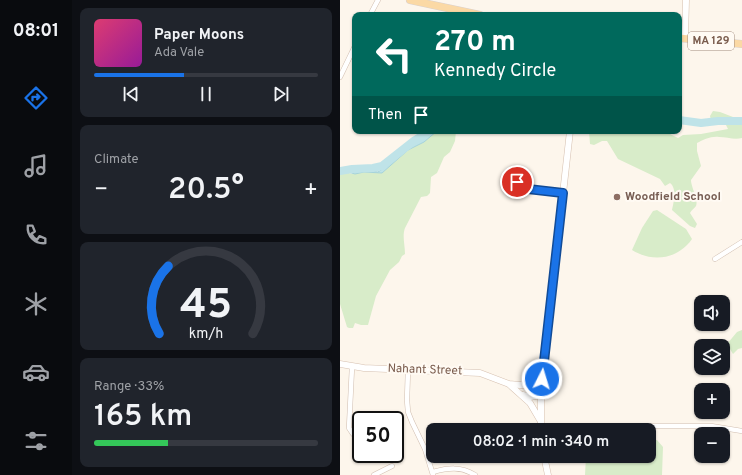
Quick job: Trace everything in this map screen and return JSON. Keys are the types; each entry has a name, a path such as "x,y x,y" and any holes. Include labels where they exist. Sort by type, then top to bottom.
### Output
{"main road":[{"path":"410,0 466,12"},
{"path":"682,38 686,0"},
{"name":"MA 129","path":"682,38 742,44"},
{"path":"541,423 541,395 570,134"},
{"name":"Nahant Street","path":"340,364 352,367 480,373 509,384 542,387"},
{"name":"Nahant Street","path":"509,384 523,395 535,409 540,423"},
{"path":"523,395 530,397 541,395"},
{"path":"545,463 548,475"}],"street":[{"path":"372,12 378,0"},
{"path":"340,77 352,52"},
{"path":"517,182 528,189 563,193"},
{"path":"714,260 742,242"},
{"path":"352,367 349,428 352,432"},
{"path":"408,370 408,412 425,449 433,474 455,468 475,475"},
{"path":"656,426 711,426 742,431"},
{"path":"374,475 392,466"}],"green space":[{"path":"713,111 742,118 742,138 736,139 713,137 697,143 697,151 701,166 691,180 697,204 690,213 697,224 695,228 690,226 672,210 674,188 670,183 665,186 660,179 618,159 607,141 602,141 594,145 590,144 589,134 670,134 678,138 683,135 701,134 728,129 726,125 717,123 708,124 711,120 710,116"},
{"path":"433,134 456,134 455,141 450,152 444,157 437,173 431,177 430,193 427,196 421,197 405,228 405,254 390,270 376,296 368,325 355,323 353,328 349,328 347,327 340,304 340,173 382,173 408,150 424,142"},
{"path":"657,210 686,229 692,239 680,251 672,255 657,258 648,257 632,250 642,228 653,211"},
{"path":"742,330 742,348 738,349 733,354 730,349 730,340 737,332"},
{"path":"656,440 663,447 662,475 585,475 586,463 656,463"}],"water":[{"path":"427,134 433,134 424,142 408,150 382,173 364,172 355,174 348,172 365,170 378,172 390,164 417,140"}],"waterway":[{"path":"682,120 701,123 742,121"},
{"path":"340,171 382,166 424,134"}],"place":[{"name":"Woodfield School","path":"617,197"}],"route":[{"path":"517,182 528,189 563,193 542,379"}]}
